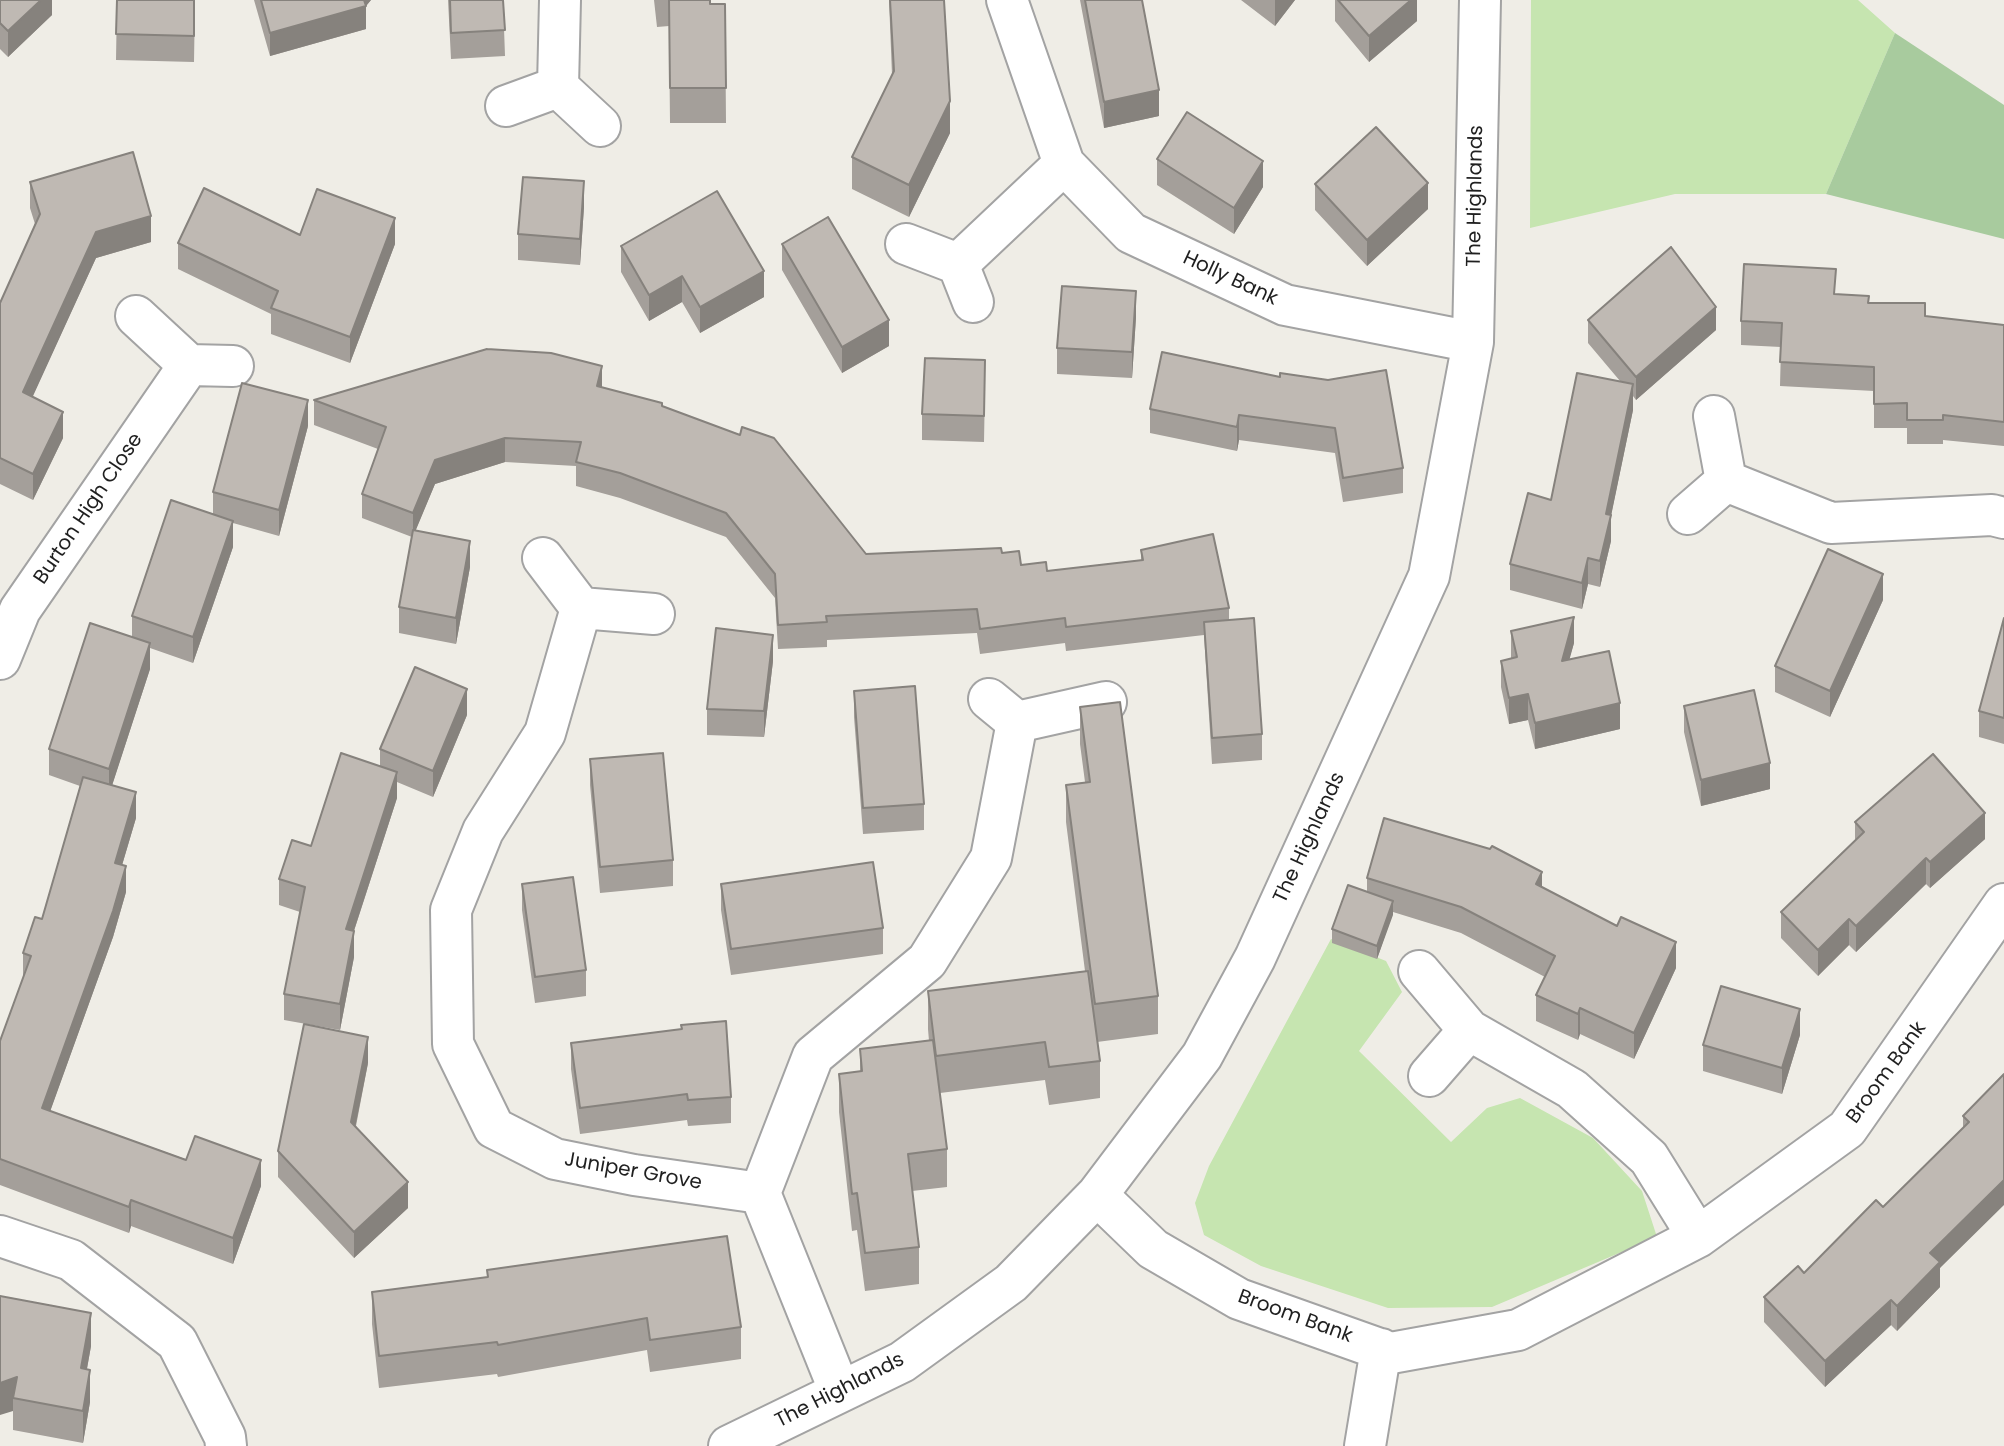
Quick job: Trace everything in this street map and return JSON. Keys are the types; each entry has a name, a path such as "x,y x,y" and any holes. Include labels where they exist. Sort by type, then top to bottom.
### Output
{"street":[{"path":"560,0 558,87 600,126"},
{"name":"Holly Bank","path":"1007,0 1064,164 1131,233 1285,305 1473,342"},
{"name":"The Highlands","path":"729,1446 902,1362 1011,1283 1097,1195 1202,1056 1255,958 1429,576 1473,342 1480,0"},
{"path":"506,106 558,87"},
{"path":"958,264 1064,164"},
{"path":"906,244 958,264 973,302"},
{"path":"136,316 189,365 233,366"},
{"name":"Burton High Close","path":"0,659 20,610 189,365"},
{"path":"1714,416 1726,481"},
{"path":"1688,514 1726,481"},
{"path":"1726,481 1831,523 1992,515 2004,518"},
{"path":"543,558 581,608 654,614"},
{"name":"Juniper Grove","path":"581,608 545,733 483,831 451,910 453,1044 494,1128 555,1159 634,1175 760,1193"},
{"path":"840,1392 760,1193 813,1056 927,961 991,858 1003,710 1106,702"},
{"name":"Broom Bank","path":"1097,1195 1153,1249 1239,1299 1391,1353 1518,1330 1698,1237 1847,1129 2004,904"},
{"path":"1419,971 1469,1030 1572,1089 1649,1158 1698,1237"},
{"path":"1429,1076 1469,1030"},
{"path":"0,1236 71,1260 177,1342 225,1437 226,1446"},
{"path":"1365,1446 1381,1349"}],"green space":[{"path":"1531,0 1858,0 1895,33 1826,194 1675,194 1530,228"},
{"path":"1895,33 2004,105 2004,239 1826,194"},
{"path":"1331,939 1386,961 1402,992 1359,1051 1451,1142 1487,1108 1520,1098 1593,1138 1642,1191 1657,1237 1492,1307 1388,1308 1261,1266 1204,1235 1195,1203 1209,1166"}],"building":[{"path":"0,0 41,0 8,31 0,23"},
{"path":"117,0 194,0 194,36 116,34"},
{"path":"261,0 364,0 366,6 270,33"},
{"path":"450,0 503,0 505,30 451,33"},
{"path":"669,0 710,0 710,4 725,4 726,88 670,88"},
{"path":"890,0 944,0 950,101 909,185 852,157 894,71"},
{"path":"1085,0 1142,0 1159,90 1104,102"},
{"path":"1338,0 1411,0 1369,36"},
{"path":"1187,112 1263,161 1234,208 1157,159"},
{"path":"1376,127 1428,183 1367,240 1315,184"},
{"path":"133,152 151,216 96,232 23,392 63,412 33,474 0,458 0,303 40,214 30,182"},
{"path":"523,177 584,181 580,239 518,234"},
{"path":"204,188 300,235 317,189 395,218 350,337 271,308 278,291 178,243"},
{"path":"717,191 764,271 700,307 682,276 649,295 621,246"},
{"path":"828,217 889,320 842,347 782,244"},
{"path":"1671,247 1716,307 1636,377 1588,320"},
{"path":"1744,264 1836,269 1834,294 1869,296 1868,303 1925,303 1925,316 2004,325 2004,422 1943,415 1943,420 1907,420 1907,403 1874,404 1874,367 1780,362 1782,323 1741,321"},
{"path":"1062,286 1136,291 1132,352 1057,348"},
{"path":"487,349 551,353 602,366 597,386 662,403 662,406 740,435 742,427 774,438 866,554 1001,548 1002,553 1019,551 1021,565 1046,562 1047,571 1143,560 1141,550 1213,534 1229,608 1066,627 1065,618 980,629 977,609 826,616 827,622 778,625 775,574 726,513 620,473 576,462 581,442 505,438 435,460 413,513 362,494 386,427 314,400"},
{"path":"1162,352 1280,377 1280,373 1328,380 1386,370 1403,468 1343,478 1335,428 1239,415 1237,427 1150,409"},
{"path":"925,358 985,360 984,416 922,414"},
{"path":"1577,373 1633,384 1606,514 1611,515 1600,561 1588,558 1582,583 1510,564 1528,493 1551,500"},
{"path":"242,383 308,400 279,510 213,492"},
{"path":"171,500 233,521 193,637 132,616"},
{"path":"413,530 470,541 456,618 399,607"},
{"path":"1828,549 1883,574 1830,691 1775,666"},
{"path":"1574,617 1562,661 1609,651 1620,703 1535,723 1528,694 1509,698 1501,661 1517,657 1511,631"},
{"path":"1254,618 1262,734 1212,738 1204,622"},
{"path":"2004,618 2004,718 1979,711"},
{"path":"90,623 150,643 109,769 49,749"},
{"path":"716,628 773,635 764,711 707,709"},
{"path":"415,667 467,689 433,771 380,749"},
{"path":"915,686 924,804 863,808 854,691"},
{"path":"1754,690 1770,763 1701,780 1684,706"},
{"path":"1120,702 1158,996 1095,1004 1066,785 1090,782 1080,707"},
{"path":"341,753 397,772 346,929 354,931 340,1004 284,994 305,887 279,879 292,840 311,846"},
{"path":"663,753 673,860 600,867 590,759"},
{"path":"1933,754 1985,813 1930,862 1926,858 1856,926 1849,919 1818,950 1781,912 1864,832 1855,822"},
{"path":"83,777 136,792 115,863 126,866 113,911 42,1108 186,1160 195,1136 261,1160 233,1238 131,1200 129,1207 0,1159 0,1041 31,956 23,953 35,917 42,919"},
{"path":"1384,818 1490,849 1492,846 1542,872 1536,884 1617,926 1621,917 1676,942 1634,1033 1580,1008 1578,1014 1536,995 1555,956 1461,907 1367,878"},
{"path":"873,862 883,928 731,949 721,884"},
{"path":"573,877 586,970 535,977 522,884"},
{"path":"1348,885 1393,901 1377,946 1332,929"},
{"path":"1088,971 1100,1061 1049,1067 1045,1042 936,1056 928,991"},
{"path":"1721,986 1800,1009 1782,1068 1703,1045"},
{"path":"726,1021 731,1097 688,1100 687,1094 580,1108 571,1043"},
{"path":"304,1024 368,1037 351,1122 408,1182 354,1232 278,1151"},
{"path":"933,1040 947,1149 908,1154 919,1247 865,1253 857,1193 852,1194 839,1074 862,1071 860,1049"},
{"path":"2004,1074 2004,1180 1930,1253 1940,1262 1897,1306 1891,1300 1825,1361 1764,1297 1798,1266 1804,1273 1876,1200 1883,1207 1969,1122 1963,1116"},
{"path":"727,1236 741,1327 650,1340 647,1318 498,1345 497,1342 379,1356 372,1292 488,1277 487,1270"},
{"path":"0,1296 91,1313 81,1368 90,1370 83,1411 13,1398 17,1377 0,1383"}]}
